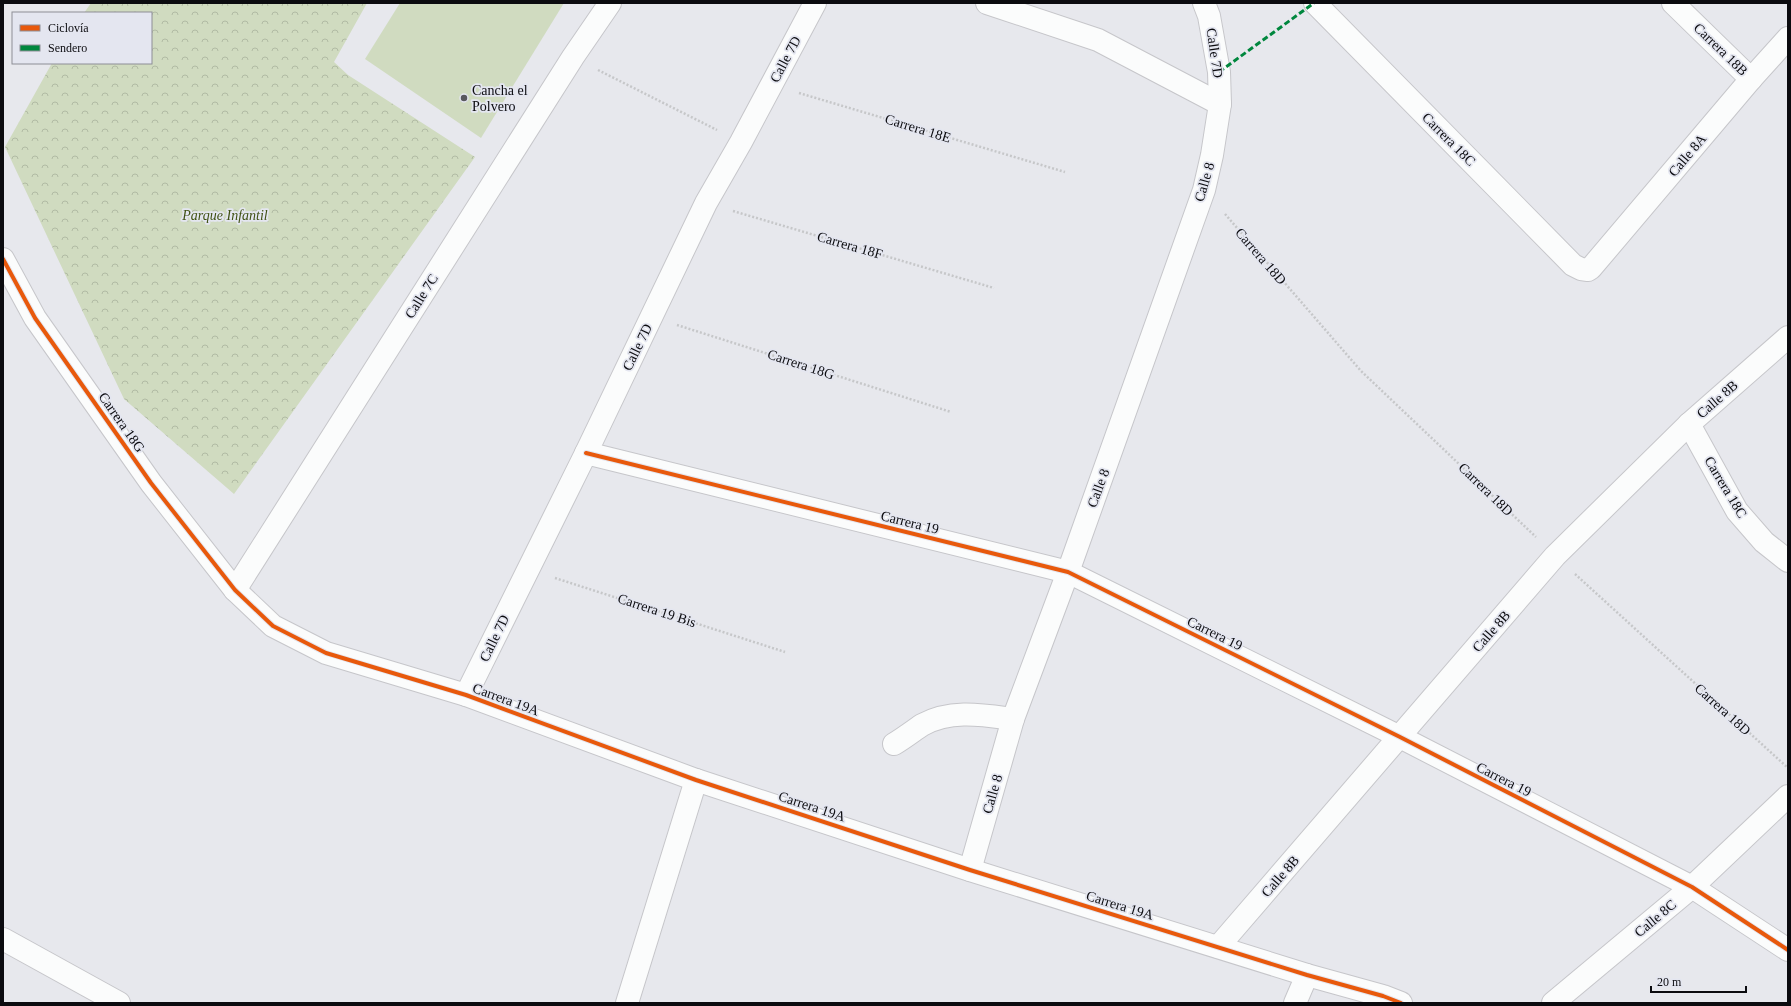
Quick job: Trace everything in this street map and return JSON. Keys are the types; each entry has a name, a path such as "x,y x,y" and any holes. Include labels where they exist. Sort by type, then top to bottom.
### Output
{"street":[{"name":"Calle 7C","path":"235,590 572,57 610,3"},
{"name":"Calle 7D","path":"466,696 586,453 706,203 741,142 815,3"},
{"path":"987,3 1098,40 1220,104"},
{"name":"Calle 7D","path":"1204,3 1209,16 1219,72 1220,104"},
{"name":"Carrera 18C","path":"1315,3 1573,265 1585,269"},
{"name":"Carrera 18B","path":"1673,3 1752,79"},
{"name":"Calle 8A","path":"1585,269 1591,268 1788,38"},
{"name":"Calle 8","path":"970,870 1014,719 1204,190 1212,155 1220,104"},
{"name":"Carrera 18G","path":"3,259 35,318 151,483 235,590"},
{"name":"Calle 8B","path":"1218,947 1555,556 1689,424 1788,337"},
{"name":"Carrera 18C","path":"1689,424 1737,511 1764,542 1788,561"},
{"name":"Carrera 19","path":"586,453 1068,572 1400,737 1692,887 1788,950"},
{"name":"Carrera 19A","path":"235,590 273,626 326,653 466,696 696,780 970,870 1307,975 1383,996 1401,1003"},
{"path":"894,744 924,724 951,715 981,714 1014,719"},
{"path":"627,1003 696,780"},
{"name":"Calle 8C","path":"1553,1003 1692,887 1788,796"},
{"path":"3,939 119,1003"},
{"path":"1295,1003 1307,975"}],"path":[{"path":"572,57 741,142"}],"green space":[{"name":"Parque Infantil","path":"91,3 367,3 334,62 348,75 475,157 234,494 124,399 5,147 51,64 152,64 152,12 85,12"},
{"name":"Cancha el Polvero","path":"400,3 564,3 481,138 365,59"}],"marked path":[{"path":"1219,72 1314,3"}],"cycle path":[{"path":"3,259 35,318 151,483 235,590 273,626 326,653 466,695 696,780 970,870 1307,975 1383,996 1401,1003"},
{"path":"586,453 1068,572 1400,737 1692,887 1788,950"}],"place":[{"name":"Cancha el Polvero","path":"464,98"}]}
